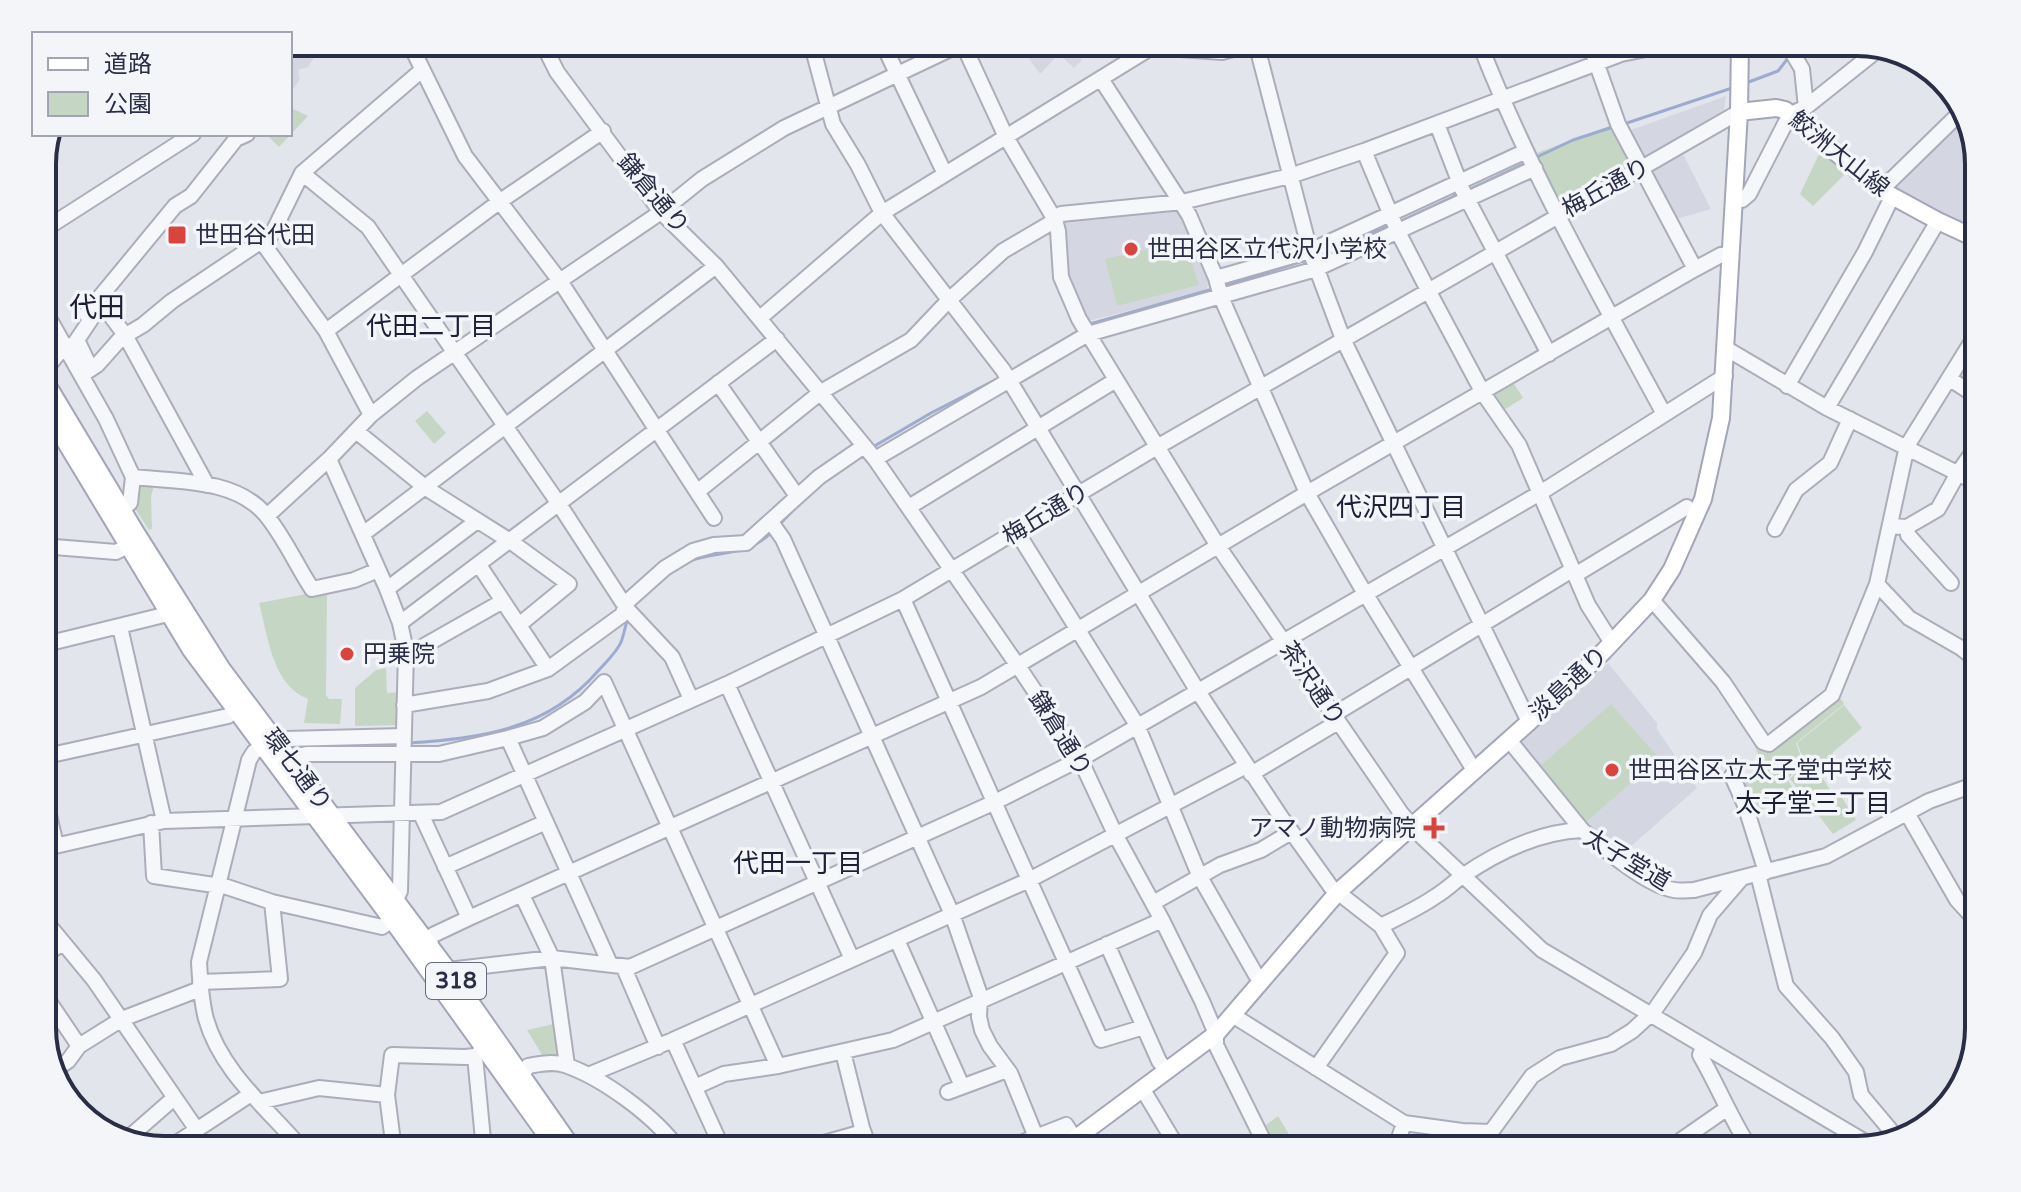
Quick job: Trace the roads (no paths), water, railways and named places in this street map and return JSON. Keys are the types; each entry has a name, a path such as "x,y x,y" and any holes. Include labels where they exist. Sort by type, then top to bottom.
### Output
{"main road":[{"name":"淡島通り","path":"1088,1136 1142,1088 1216,1034 1338,892 1529,722 1612,643 1652,600 1683,549 1703,498 1721,418 1727,349 1740,56"},
{"name":"鮫洲大山線","path":"1739,112 1776,108 1799,110 1887,194 1965,234"},
{"name":"環七通り","path":"56,398 315,817 392,920 480,1052 546,1136"},
{"name":"環七通り","path":"56,426 204,669 235,710 269,745 287,758 332,816 448,970 564,1136"}],"street":[{"path":"416,56 465,156 560,281 714,518"},
{"name":"鎌倉通り","path":"549,56 557,72 661,212 716,266 869,452 1080,759 1115,834 1162,920 1216,1034 1216,1045 1261,1136"},
{"path":"814,56 833,124 882,213 1007,377 1197,690 1291,832 1331,887 1381,926 1397,953 1316,1068"},
{"path":"889,56 945,174"},
{"path":"267,516 371,415 453,351 661,212 741,153 934,56"},
{"name":"茶沢通り","path":"969,56 1006,137 1055,220 1061,277 1086,331 1218,546 1411,825 1542,950 1855,1136"},
{"path":"760,318 882,213 1134,56"},
{"path":"1261,56 1313,260 1343,339 1529,722"},
{"path":"1484,56 1501,98 1557,215 1664,414"},
{"path":"1594,56 1620,128 1695,269"},
{"path":"697,492 821,392 911,340 1003,251 1061,214 1182,202 1290,176 1615,56"},
{"path":"1795,56 1805,83 1799,110"},
{"path":"1733,200 1742,200 1749,194 1779,132 1799,110 1868,57"},
{"path":"76,353 97,365 127,331 272,234 302,173 422,70"},
{"path":"1101,79 1182,202 1259,388 1307,493 1474,770"},
{"name":"梅丘通り","path":"56,845 157,822 441,812 727,684 903,599 1157,447 1739,112"},
{"path":"1787,386 1865,252 1887,194 1955,119"},
{"path":"1437,124 1464,193 1549,354"},
{"path":"326,331 499,202 603,131"},
{"path":"56,222 190,136"},
{"path":"56,366 76,353 99,297 175,206 191,196 236,139 243,136"},
{"path":"1364,151 1428,290 1483,393 1519,445 1588,605 1612,643"},
{"path":"404,705 488,691 548,669 628,610 649,580 680,558 693,551 746,543 775,527 797,496 819,477 1007,377 1086,331 1313,260 1531,161"},
{"path":"302,173 364,222 559,504 628,610 672,657 691,699"},
{"path":"1827,408 1938,221"},
{"path":"262,242 326,331 371,415"},
{"path":"429,944 433,935 469,918 873,737 1018,666 1307,493 1695,269 1721,255 1731,254"},
{"path":"363,534 716,266"},
{"path":"99,297 127,331 207,485"},
{"path":"76,353 75,343 99,310 108,312 127,331"},
{"path":"56,325 76,353 133,477 130,503 122,509"},
{"path":"400,623 777,339"},
{"path":"1727,349 1827,408 1965,477"},
{"path":"1652,600 1723,682 1763,742 1769,744 1832,695 1877,584 1907,446 1965,354"},
{"path":"448,970 552,958 630,967 995,802 1080,759 1540,493 1725,376"},
{"path":"1950,379 1965,389"},
{"path":"909,507 1116,380"},
{"path":"718,383 797,496"},
{"path":"1775,529 1796,490 1830,463 1850,419"},
{"path":"356,431 426,488 510,541 569,584 519,625"},
{"path":"329,459 387,589 400,623 406,656 404,814 400,891 396,900"},
{"path":"1891,526 1907,527 1938,509 1965,463"},
{"path":"133,477 207,485 231,490 251,501 267,516 312,589 354,580 378,570"},
{"path":"588,1075 658,1047 1029,880 1170,805 1249,770 1481,624 1687,507"},
{"path":"387,589 477,521"},
{"path":"775,527 952,914 981,1002 979,1017 982,1030 1018,1089 1036,1136"},
{"path":"1907,527 1908,535 1951,583"},
{"path":"1017,532 1137,725 1200,877 1262,981"},
{"path":"56,547 116,552 128,546"},
{"path":"479,565 548,669"},
{"path":"1877,584 1909,618 1965,651"},
{"path":"903,599 1101,1040 1144,1027"},
{"path":"406,656 503,601"},
{"path":"56,642 168,614"},
{"path":"120,627 144,735 157,822 154,876 220,886 272,902 382,927 392,920"},
{"path":"290,1136 230,1067 209,1028 200,986 199,962 249,760 254,752 285,739 405,743 439,754 543,728 585,702 604,682 778,1066"},
{"path":"727,684 852,959"},
{"path":"56,754 228,716 235,710"},
{"path":"508,738 569,873 658,1047"},
{"path":"1509,740 1582,830"},
{"path":"287,758 405,743"},
{"path":"1732,776 1745,805 1786,986 1832,1038 1857,1077 1861,1095 1891,1130"},
{"name":"太子堂道","path":"1381,926 1437,896 1463,876 1541,835 1582,830 1613,857 1674,890 1694,890 1826,856 1965,786"},
{"path":"1907,813 1965,909"},
{"path":"421,814 469,918"},
{"path":"445,867 546,822"},
{"path":"1153,903 1220,865 1261,850 1291,832"},
{"path":"1234,1016 1404,1123 1491,1132 1532,1076 1560,1058 1611,1044 1632,1031 1658,1006 1694,953 1710,915 1741,878"},
{"path":"522,895 552,958 567,1065"},
{"path":"63,1066 79,1046 122,1019 200,986 280,979 272,902"},
{"path":"695,1087 724,1074 778,1066 893,1040 1162,920"},
{"path":"56,934 94,980 197,1130"},
{"path":"897,940 935,1023 955,1089 1007,1070"},
{"path":"56,947 63,943"},
{"path":"1107,944 1166,1070"},
{"path":"56,1012 79,1046"},
{"path":"673,1040 717,1136"},
{"path":"1703,1047 1700,1055 1742,1136"},
{"path":"392,1136 387,1095 392,1055 480,1052 483,1136"},
{"path":"843,1052 865,1136"},
{"path":"522,1075 528,1066 567,1065 598,1079 668,1136"},
{"path":"188,1136 255,1098 319,1088 387,1095"},
{"path":"1142,1088 1171,1136"},
{"path":"135,1132 174,1098"},
{"path":"1687,1136 1726,1109"},
{"path":"1400,1136 1404,1123"},
{"path":"1038,1136 1066,1125 1074,1136"},
{"path":"849,1136 863,1132"}],"waterway":[{"path":"1746,83 1778,71 1789,57"},
{"path":"1624,124 1735,87"},
{"path":"1535,158 1573,140 1613,127"},
{"path":"1466,191 1528,162"},
{"path":"1401,221 1459,194"},
{"path":"1316,257 1390,225"},
{"path":"1225,286 1309,259"},
{"path":"1090,324 1213,289"},
{"path":"1011,371 1080,330"},
{"path":"871,448 1001,377"},
{"path":"779,525 802,501"},
{"path":"686,562 742,550 771,533"},
{"path":"408,743 487,734 535,718 557,706 578,691 614,653 621,642 628,618"}],"place":[{"name":"世田谷代田","path":"177,235"},
{"name":"世田谷区立代沢小学校","path":"1131,249"},
{"name":"円乗院","path":"347,654"},
{"name":"世田谷区立太子堂中学校","path":"1612,770"},
{"name":"アマノ動物病院","path":"1434,828"}],"district":[{"name":"代田","path":"97,308"},
{"name":"代田二丁目","path":"431,326"},
{"name":"代沢四丁目","path":"1401,507"},
{"name":"太子堂三丁目","path":"1813,803"},
{"name":"代田一丁目","path":"798,863"}]}
